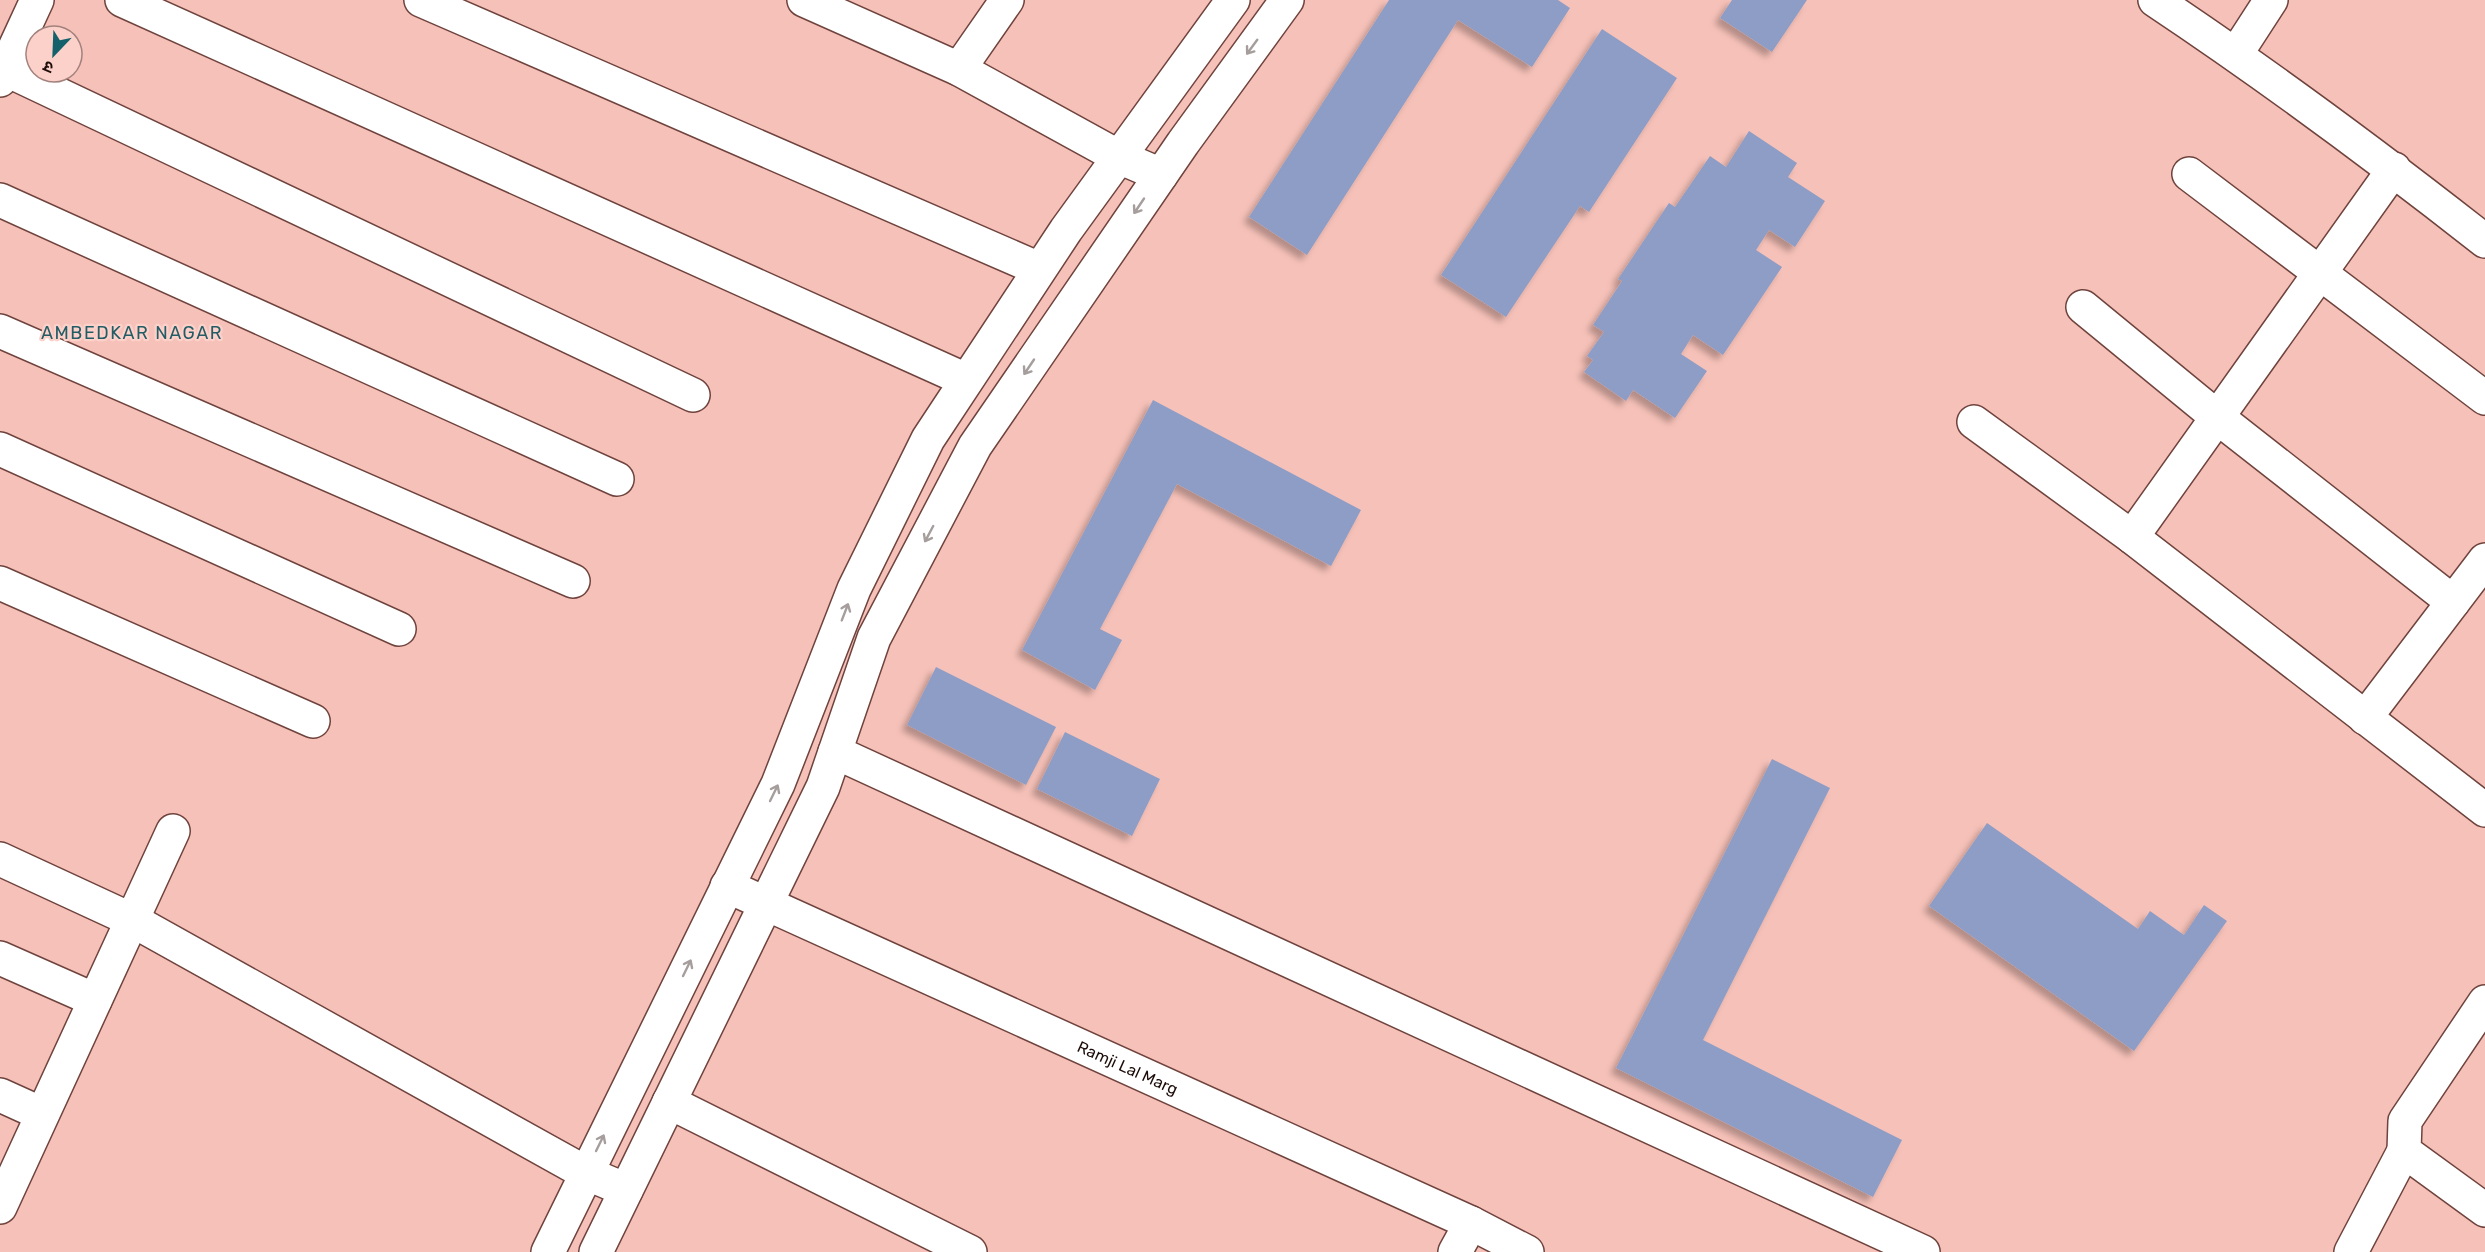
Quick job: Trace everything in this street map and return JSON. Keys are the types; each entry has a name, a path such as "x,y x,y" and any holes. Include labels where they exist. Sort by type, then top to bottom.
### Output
{"street":[{"path":"37,0 3,75 693,395"},
{"path":"122,0 966,380"},
{"path":"421,0 1039,269"},
{"path":"804,0 850,9 1119,157 1161,175"},
{"path":"959,69 1007,0"},
{"path":"548,1252 778,784 854,589 928,439 1039,269 1233,0"},
{"path":"596,1252 823,787 874,638 975,446 1161,175 1287,0"},
{"path":"2156,0 2394,169 2485,241"},
{"path":"2235,54 2271,0"},
{"path":"2132,537 2394,169"},
{"path":"2189,174 2485,398"},
{"path":"0,200 617,479"},
{"path":"2083,307 2217,417 2453,602"},
{"path":"0,331 573,581"},
{"path":"1974,422 2132,537 2485,810"},
{"path":"0,449 399,629"},
{"path":"2365,718 2485,560"},
{"path":"0,583 313,721"},
{"path":"835,752 1923,1252"},
{"path":"0,1207 173,831"},
{"path":"0,859 132,920 586,1173 626,1190"},
{"name":"Ramji Lal Marg","path":"727,886 1471,1223 1527,1252"},
{"path":"0,958 95,1000"},
{"path":"2351,1252 2404,1151 2405,1121 2485,1002"},
{"path":"0,1095 42,1114"},
{"path":"669,1102 970,1252"},
{"path":"2404,1151 2485,1210"},
{"path":"1455,1252 1471,1223"}],"building":[{"path":"1389,0 1558,0 1570,8 1532,67 1458,20 1307,255 1249,217"},
{"path":"1732,0 1807,0 1772,52 1720,18"},
{"path":"1602,29 1677,78 1589,212 1580,206 1506,317 1441,275"},
{"path":"1749,131 1797,163 1788,177 1825,201 1795,247 1769,230 1756,250 1782,267 1723,355 1693,335 1681,354 1707,371 1675,418 1633,390 1626,401 1584,372 1593,360 1587,356 1604,332 1593,325 1622,281 1618,279 1669,203 1675,207 1710,156 1726,167"},
{"path":"1153,400 1361,510 1331,566 1177,484 1100,629 1122,640 1095,690 1022,650"},
{"path":"936,667 1056,727 1026,785 907,725"},
{"path":"1065,732 1160,779 1132,836 1037,789"},
{"path":"1772,759 1830,788 1703,1040 1902,1140 1873,1197 1616,1068"},
{"path":"1987,823 2138,929 2150,911 2184,935 2204,905 2227,921 2134,1051 1929,906"}],"district":[{"name":"AMBEDKAR NAGAR","path":"132,333"}]}
